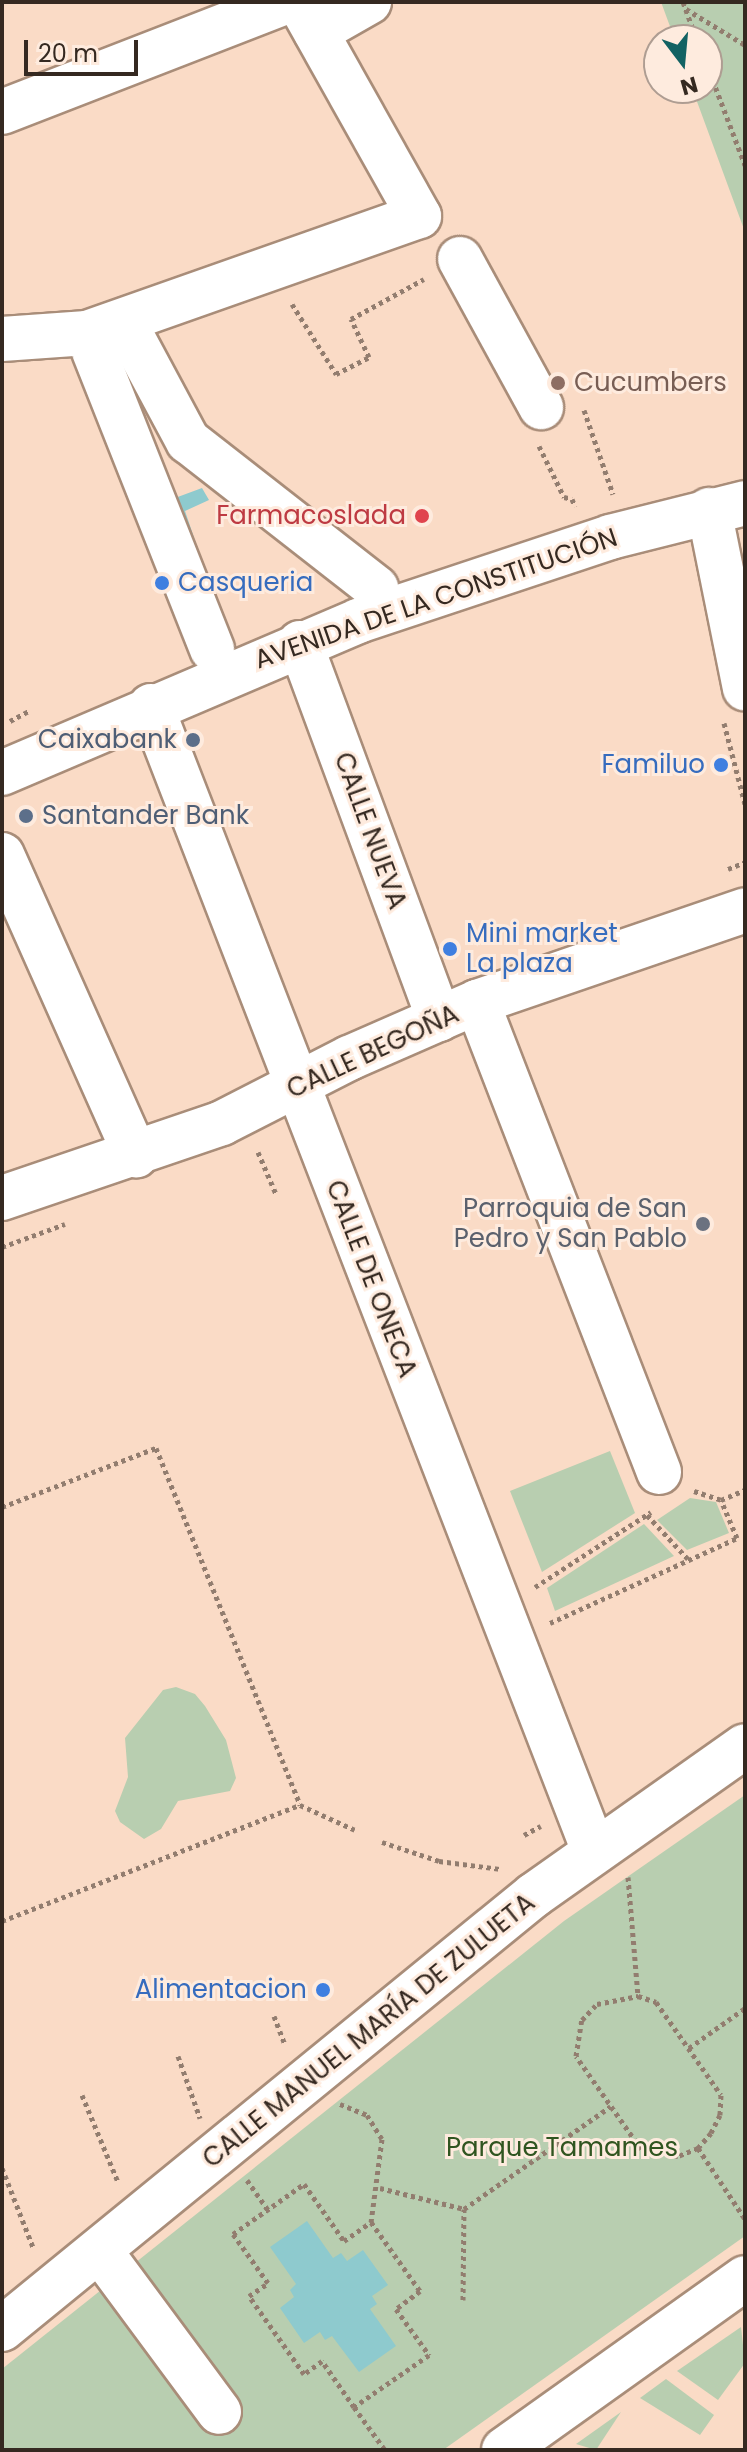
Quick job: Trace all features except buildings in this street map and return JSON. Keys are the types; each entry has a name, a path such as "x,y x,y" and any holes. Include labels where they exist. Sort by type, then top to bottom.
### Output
{"street":[{"path":"2,112 285,2"},
{"path":"2,339 87,333 419,216 308,17 369,2"},
{"path":"460,259 541,407"},
{"path":"212,649 112,342 188,441 376,588"},
{"path":"727,506 745,688"},
{"name":"AVENIDA DE LA CONSTITUCIÓN","path":"11,742 151,706 300,643 610,537 727,506"},
{"name":"CALLE NUEVA","path":"300,643 669,1490"},
{"name":"CALLE DE ONECA","path":"151,706 297,1087 611,1860"},
{"path":"2,855 136,1156"},
{"name":"CALLE BEGOÑA","path":"2,1198 136,1156 297,1087 458,1011 745,910"},
{"name":"CALLE MANUEL MARÍA DE ZULUETA","path":"2,2329 611,1860 745,1746"},
{"path":"100,2251 219,2412"},
{"path":"504,2450 745,2278"}],"path":[{"path":"683,2 691,24"},
{"path":"686,9 745,45"},
{"path":"723,102 742,147 745,165"},
{"path":"577,511 572,499 564,497 524,416 575,388 615,498"},
{"path":"717,873 745,862"},
{"path":"2,1507 156,1448 300,1805 355,1830"},
{"path":"531,1589 647,1515 669,1490 721,1500 745,1490"},
{"path":"545,1625 737,1538 721,1500"},
{"path":"647,1515 688,1559"},
{"path":"2,1921 300,1805"},
{"path":"382,1842 439,1861 514,1870"},
{"path":"611,1860 638,1996"},
{"path":"638,1996 656,2002 689,2048 721,2095 720,2115 698,2148 678,2156 641,2149 576,2056 576,2041 582,2020 597,2004 638,1996"},
{"path":"689,2048 745,2008"},
{"path":"274,2016 289,2054"},
{"path":"178,2056 201,2123"},
{"path":"82,2095 120,2187"},
{"path":"330,2100 367,2115 379,2126 380,2188 371,2222 344,2241 304,2184 233,2234 268,2283 249,2296 304,2374 322,2361 385,2450"},
{"path":"380,2188 464,2209 611,2106"},
{"path":"698,2148 745,2219"},
{"path":"2,2168 33,2247"},
{"path":"241,2173 268,2210"},
{"path":"463,2300 464,2209"},
{"path":"354,2407 429,2355 396,2309 420,2291 371,2222"}],"green space":[{"path":"661,2 745,2 745,232 698,104 723,104 723,24 669,24"},
{"path":"610,1451 635,1513 542,1572 510,1491"},
{"path":"690,1498 716,1502 729,1533 687,1550 657,1520"},
{"path":"644,1524 674,1556 555,1611 547,1588"},
{"path":"176,1687 195,1694 205,1706 226,1740 236,1778 230,1791 178,1801 161,1829 144,1839 120,1822 115,1811 128,1777 125,1738 163,1690"},
{"name":"Parque Tamames","path":"745,1795 745,2236 443,2450 2,2450 2,2369 564,1921"},
{"path":"741,2327 745,2363 718,2400 677,2371"},
{"path":"666,2379 714,2415 700,2435 640,2398"},
{"path":"621,2412 596,2450 576,2444"}],"water":[{"path":"202,488 209,500 185,511 209,582 175,498"},
{"path":"307,2221 333,2258 341,2253 347,2261 363,2250 388,2285 372,2296 377,2304 370,2309 396,2346 359,2372 332,2336 325,2340 320,2332 304,2343 280,2308 294,2297 290,2290 296,2284 270,2247"}],"place":[{"name":"Cucumbers","path":"558,383"},
{"name":"Farmacoslada","path":"422,516"},
{"name":"Casqueria","path":"162,583"},
{"name":"Caixabank","path":"193,740"},
{"name":"Familuo","path":"721,765"},
{"name":"Santander Bank","path":"26,816"},
{"name":"Mini market La plaza","path":"450,949"},
{"name":"Parroquia de San Pedro y San Pablo","path":"703,1224"},
{"name":"Alimentacion","path":"323,1990"}]}
